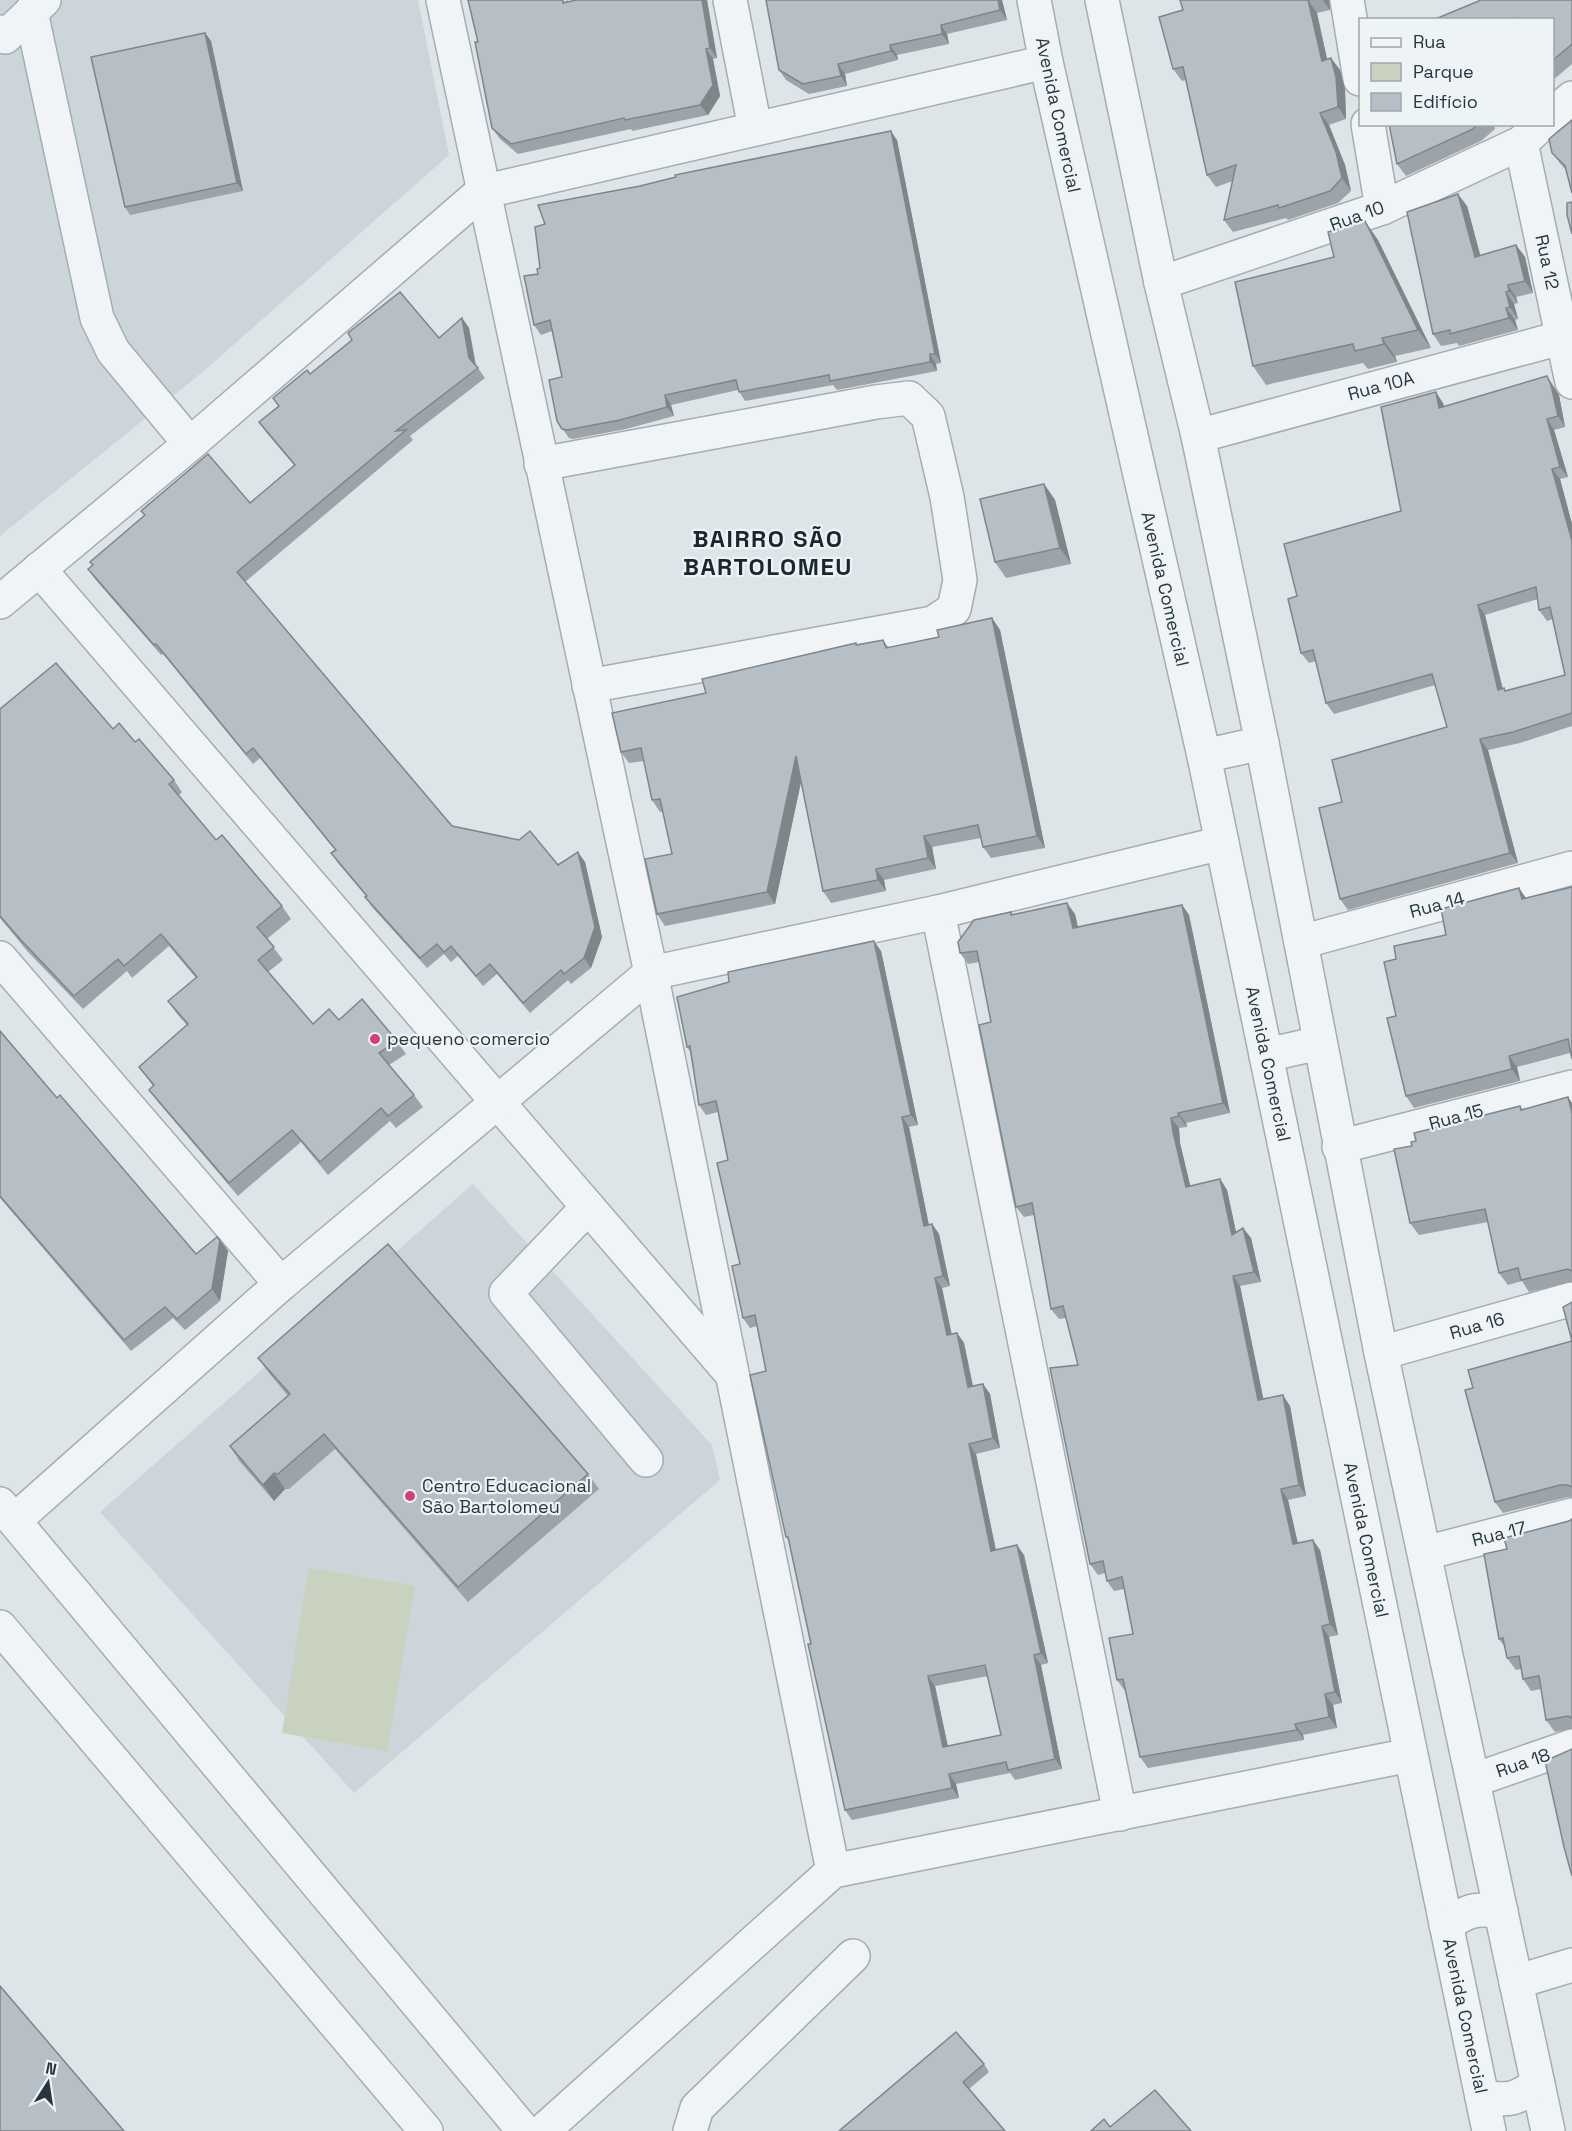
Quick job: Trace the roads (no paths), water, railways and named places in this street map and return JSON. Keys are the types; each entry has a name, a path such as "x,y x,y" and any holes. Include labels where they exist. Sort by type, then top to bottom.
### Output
{"street":[{"path":"443,0 482,192 651,974 833,1871"},
{"path":"730,0 755,128"},
{"name":"Avenida Comercial","path":"1034,0 1046,62 1204,756 1489,2131"},
{"path":"1102,0 1161,283 1198,436 1262,743 1339,1147 1548,2131"},
{"path":"1347,0 1359,73"},
{"path":"38,6 97,318 113,351 190,444"},
{"path":"2,41 38,6"},
{"path":"0,602 190,444 482,192 1046,62"},
{"path":"1554,113 1572,98"},
{"path":"1368,126 1382,208"},
{"name":"Rua 10","path":"1161,283 1382,208 1531,134"},
{"name":"Rua 12","path":"1531,134 1572,382"},
{"name":"Rua 10A","path":"1198,436 1564,337"},
{"path":"541,464 876,402 909,398 928,416 947,497 960,580 954,609 933,623 589,686"},
{"path":"39,569 732,1374"},
{"path":"1204,756 1262,743"},
{"path":"524,2131 7,1512 651,974 938,912 1222,843"},
{"name":"Rua 14","path":"1301,942 1572,868"},
{"path":"938,912 1120,1814"},
{"path":"0,958 281,1284"},
{"path":"1266,1055 1320,1043"},
{"name":"Rua 15","path":"1339,1147 1572,1087"},
{"path":"588,1207 506,1293 646,1460"},
{"name":"Rua 16","path":"1382,1353 1572,1299"},
{"name":"Rua 17","path":"1425,1552 1572,1515"},
{"path":"0,1627 426,2131"},
{"name":"Rua 18","path":"1474,1780 1572,1746"},
{"path":"543,2131 833,1871 1410,1755"},
{"path":"1446,1924 1464,1912 1477,1909 1501,1911"},
{"path":"690,2131 697,2109 853,1956"},
{"path":"1516,1982 1572,1965"},
{"path":"1482,2097 1504,2100 1517,2098 1538,2084"}],"place":[{"name":"pequeno comercio","path":"375,1039"},
{"name":"Centro Educacional São Bartolomeu","path":"410,1496"}],"district":[{"name":"BAIRRO SÃO BARTOLOMEU","path":"768,553"}]}
